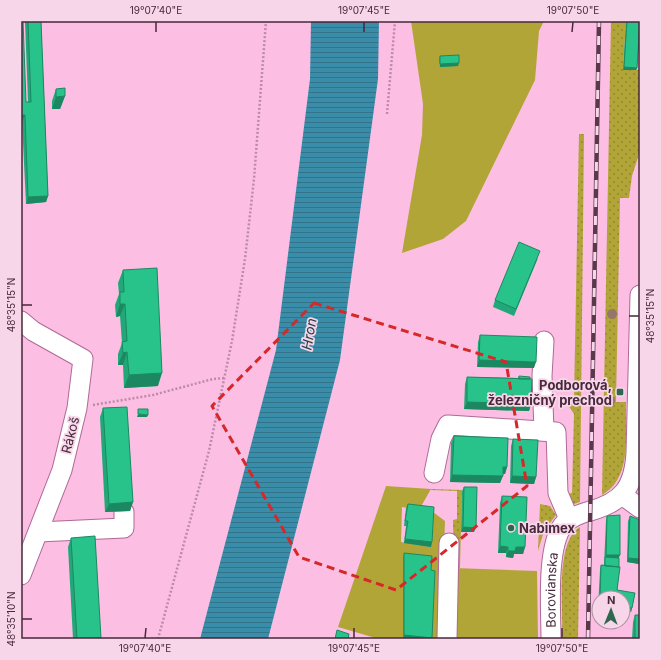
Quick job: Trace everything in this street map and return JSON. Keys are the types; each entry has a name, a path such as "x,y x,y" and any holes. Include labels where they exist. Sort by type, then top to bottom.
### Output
{"street":[{"path":"434,473 441,439 448,425 556,432 558,493 569,519 612,503 622,495 637,474 636,453 640,295"},
{"name":"Rákoš","path":"21,322 33,331 83,359 77,408 62,470 21,575"},
{"path":"544,341 542,376 544,431"},
{"path":"622,495 640,508"},
{"path":"38,532 85,537 124,528 124,512"},
{"name":"Borovianska","path":"551,639 553,554 557,536 563,525 569,519"},
{"path":"447,639 449,543"}],"path":[{"path":"158,639 209,451 225,378 239,300 251,212 266,21"},
{"path":"387,114 395,21"},
{"path":"77,408 153,395 213,379 225,378"}],"highlighted area":[{"path":"314,303 506,362 527,486 396,590 299,557 212,406"}],"shaded area":[{"path":"411,21 544,21 539,31 535,80 466,221 443,239 402,253 422,135 423,104"},
{"path":"611,21 626,21 623,69 640,70 640,151 632,176 629,198 620,198 616,402 626,402 625,453 619,478 612,487 602,495"},
{"path":"579,134 584,134 580,502 571,505 567,494 572,493 574,414 568,405 574,399"},
{"path":"386,486 431,489 419,510 402,507 401,542 431,547 433,512 445,521 441,639 379,639 338,627"},
{"path":"431,489 462,490 460,568 454,568 453,520 457,519 457,491"},
{"path":"540,504 550,506 556,515 544,531 538,551"},
{"path":"580,527 578,639 562,639 563,562 566,547 572,535"},
{"path":"454,568 537,571 538,639 452,639"}],"water":[{"name":"Hron","path":"311,21 379,21 378,79 340,360 268,639 200,639 276,350 310,79"}],"building":[{"path":"21,21 23,21 26,102 31,102 28,21 41,21 48,196 28,197 25,115 21,115"},
{"path":"627,21 640,21 637,68 624,67"},
{"path":"459,55 459,63 440,64 440,56"},
{"path":"65,88 65,96 56,97 56,89"},
{"path":"519,242 540,251 516,309 495,300"},
{"path":"157,268 162,373 129,375 127,352 123,353 122,342 127,341 125,304 120,304 120,292 124,292 123,270"},
{"path":"480,335 537,337 536,362 479,360"},
{"path":"519,376 530,377 530,379 519,379"},
{"path":"467,377 532,379 531,404 467,402"},
{"path":"127,407 133,502 109,504 103,408"},
{"path":"138,409 148,409 148,415 138,414"},
{"path":"454,436 508,438 507,467 503,467 503,476 452,475"},
{"path":"513,439 538,440 536,477 512,476"},
{"path":"464,487 477,487 476,528 463,527"},
{"name":"Nabimex","path":"502,496 527,497 525,547 516,547 515,551 508,551 508,547 500,546"},
{"path":"408,504 434,507 432,542 405,539 408,521 405,521"},
{"path":"620,515 620,555 606,555 607,516"},
{"path":"630,516 640,520 640,559 628,558"},
{"path":"95,536 101,638 77,639 71,538"},
{"path":"404,553 432,556 431,570 435,571 432,638 404,635"},
{"path":"605,557 619,558 619,567 605,566"},
{"path":"601,565 620,567 617,590 600,590"},
{"path":"631,592 635,593 631,608"},
{"path":"635,615 640,615 640,639 635,639"},
{"path":"337,630 349,634 348,639 335,639"}],"railway":[{"path":"588,639 599,21"}],"place":[{"name":"Podborová, železničný prechod","path":"620,392"},
{"name":"Nabimex","path":"511,528"}]}
